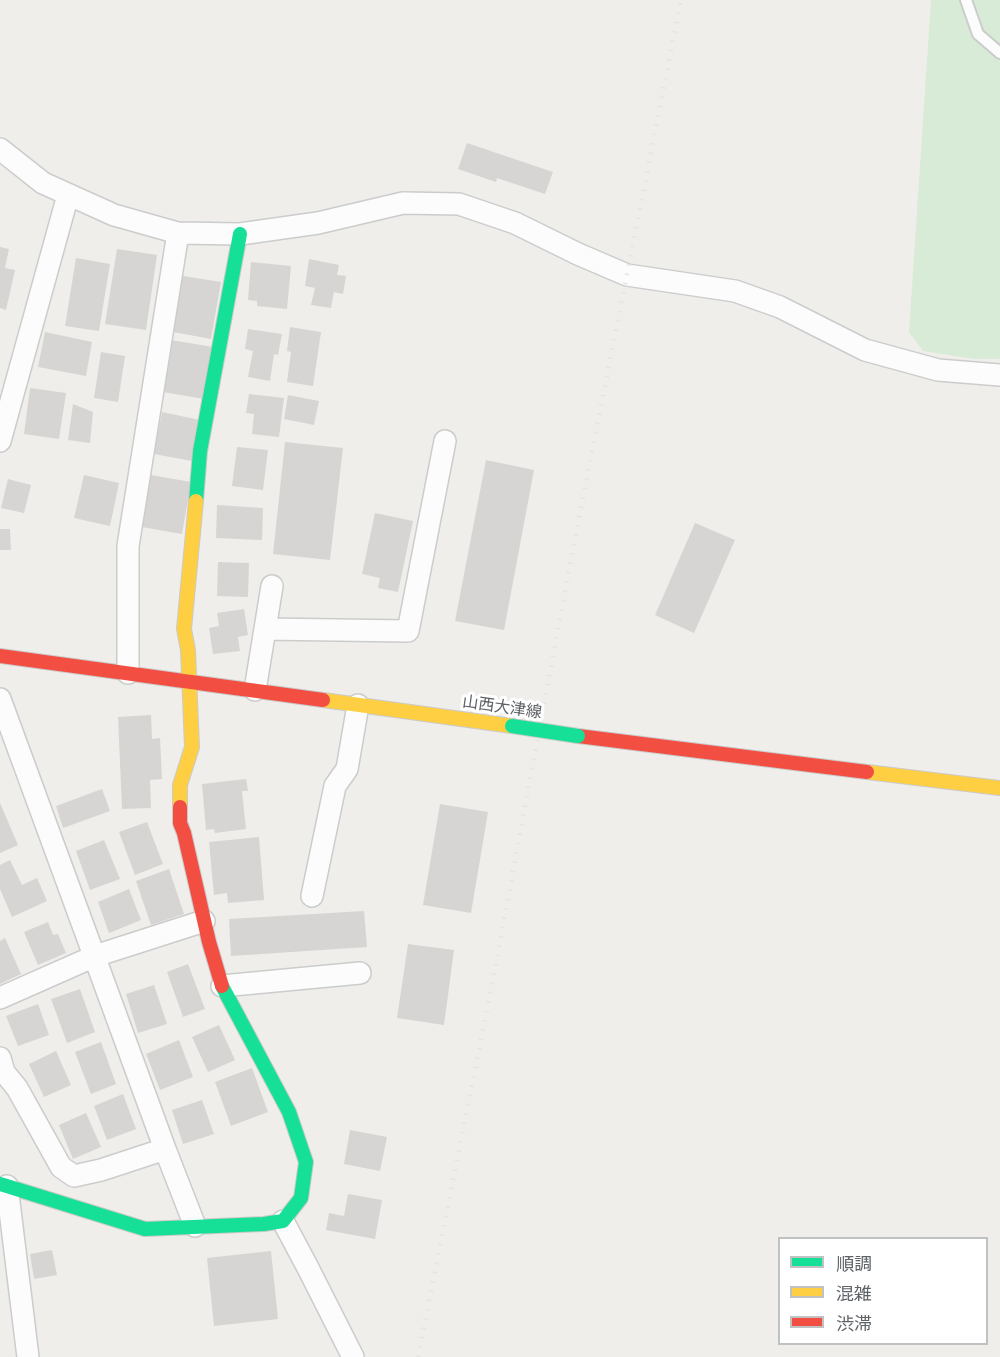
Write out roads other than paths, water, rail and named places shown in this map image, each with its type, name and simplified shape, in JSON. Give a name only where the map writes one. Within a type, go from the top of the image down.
[{"type":"street","points":[[0,149],[43,183],[68,195],[114,215],[178,233],[240,234],[318,223],[403,203],[459,204],[515,223],[627,275],[735,291],[780,307],[865,350],[938,370],[1000,375]]},
{"type":"street","points":[[0,441],[68,195]]},
{"type":"street","points":[[128,673],[128,546],[178,233]]},
{"type":"street","points":[[28,1357],[3,1185],[145,1229],[264,1224],[283,1221],[301,1198],[306,1161],[289,1112],[222,986],[180,823],[180,785],[192,747],[188,650],[184,629],[200,451],[240,234]]},
{"type":"street","points":[[265,629],[408,631],[444,441]]},
{"type":"street","points":[[255,690],[272,586]]},
{"type":"street","name":"山西大津線","points":[[0,656],[578,736],[1000,788]]},
{"type":"street","points":[[0,699],[195,1226]]},
{"type":"street","points":[[312,896],[335,786],[347,769],[358,705]]},
{"type":"street","points":[[0,998],[95,956],[204,921]]},
{"type":"street","points":[[222,986],[360,973]]},
{"type":"street","points":[[0,1058],[4,1072],[17,1088],[61,1167],[74,1176],[101,1170],[165,1149]]},
{"type":"street","points":[[283,1221],[353,1357]]},
{"type":"lane","points":[[966,0],[978,34],[1000,53]]},
{"type":"railway","points":[[418,1357],[681,0]]}]
